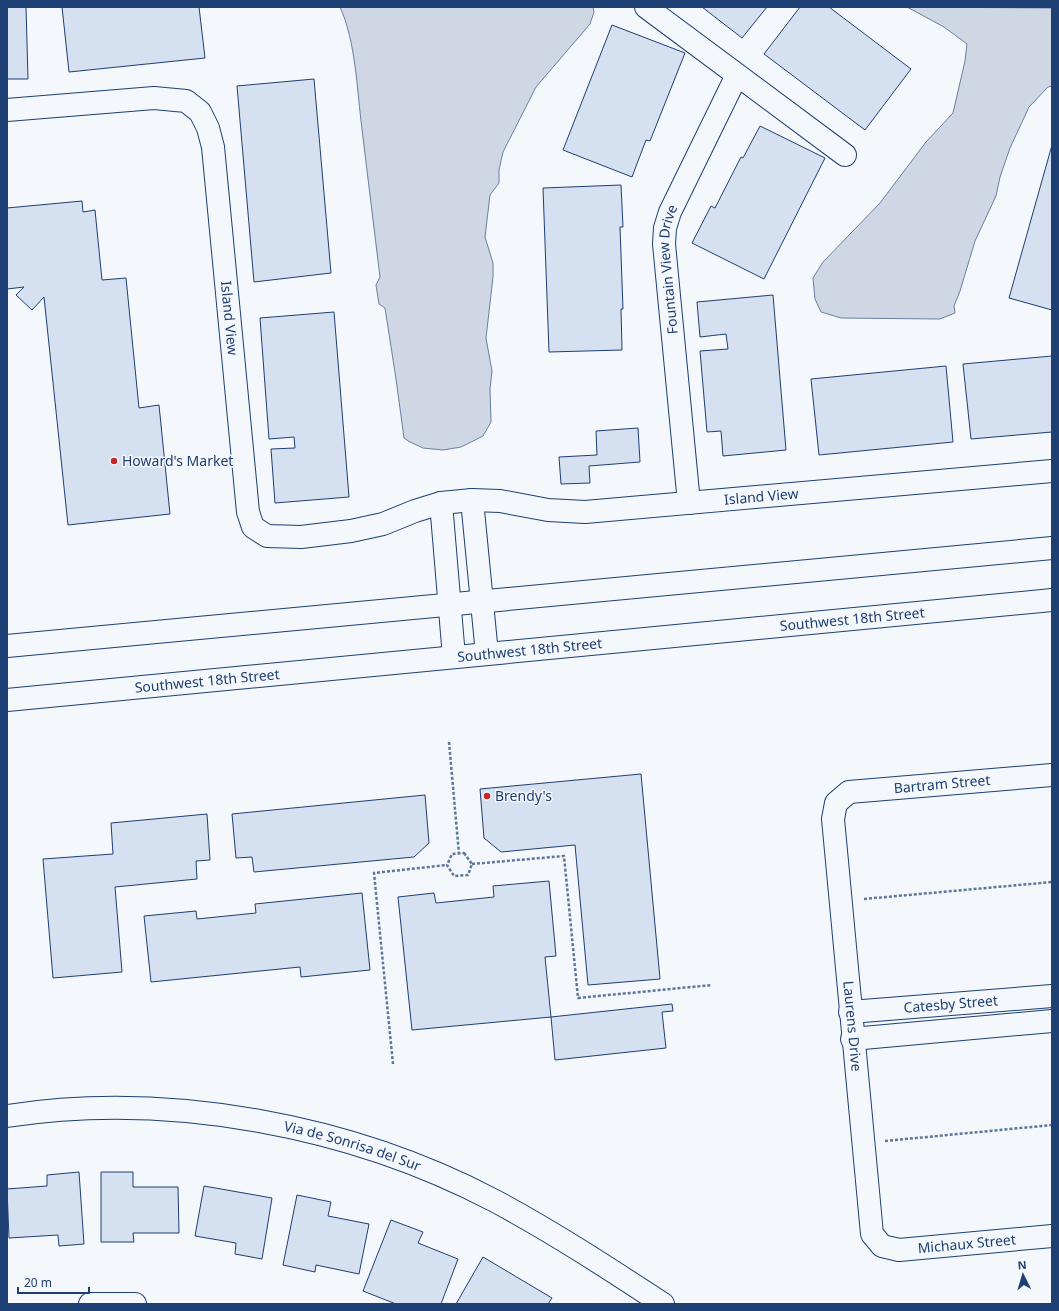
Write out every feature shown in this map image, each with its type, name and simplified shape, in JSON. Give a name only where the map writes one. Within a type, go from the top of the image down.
[{"type":"street","points":[[646,7],[844,155]]},
{"type":"street","name":"Fountain View Drive","points":[[689,503],[664,244],[665,228],[670,212],[737,75]]},
{"type":"street","name":"Island View","points":[[7,110],[154,98],[186,101],[200,112],[208,128],[213,147],[248,512],[253,528],[267,536],[301,538],[351,531],[383,524],[415,511],[441,503],[472,500],[500,501],[548,510],[585,512],[1052,471]]},
{"type":"street","points":[[472,500],[486,654]]},
{"type":"street","points":[[441,503],[454,657]]},
{"type":"street","points":[[7,646],[1052,548]]},
{"type":"street","name":"Southwest 18th Street","points":[[7,700],[1052,600]]},
{"type":"street","name":"Bartram Street","points":[[836,803],[849,792],[1052,775]]},
{"type":"street","name":"Laurens Drive","points":[[836,803],[832,819],[872,1234],[882,1246]]},
{"type":"street","name":"Catesby Street","points":[[850,1012],[1052,996]]},
{"type":"street","name":"Catesby Street","points":[[852,1039],[1052,1020]]},
{"type":"street","name":"Via de Sonrisa del Sur","points":[[7,1116],[81,1109],[124,1108],[191,1112],[258,1120],[307,1131],[371,1149],[434,1172],[494,1201],[580,1250],[663,1304]]},
{"type":"street","name":"Michaux Street","points":[[882,1246],[899,1250],[1052,1236]]},
{"type":"street","points":[[90,1304],[135,1304]]},
{"type":"path","points":[[449,742],[459,854]]},
{"type":"path","points":[[447,865],[452,854],[464,853],[472,864]]},
{"type":"path","points":[[472,864],[564,856],[578,998],[712,985]]},
{"type":"path","points":[[447,865],[454,876],[468,875],[472,864]]},
{"type":"path","points":[[393,1064],[374,873],[447,865]]},
{"type":"path","points":[[840,901],[1052,882]]},
{"type":"path","points":[[863,1143],[1052,1125]]},
{"type":"shaded area","points":[[340,7],[593,7],[594,12],[590,24],[536,87],[503,152],[499,170],[499,183],[490,195],[485,237],[493,263],[493,277],[486,338],[492,371],[490,389],[491,422],[483,436],[461,447],[443,450],[423,448],[404,438],[385,308],[379,304],[376,285],[380,277],[353,51]]},
{"type":"shaded area","points":[[907,7],[1052,8],[1052,86],[1048,87],[1029,107],[1010,148],[1000,177],[996,196],[975,241],[954,306],[955,313],[940,319],[841,318],[821,312],[815,299],[813,278],[823,262],[880,203],[926,142],[953,113],[965,61],[967,44],[944,27]]},
{"type":"building","points":[[7,7],[26,7],[28,79],[7,79]]},
{"type":"building","points":[[62,7],[199,7],[205,58],[69,72]]},
{"type":"building","points":[[702,7],[767,7],[742,38]]},
{"type":"building","points":[[800,7],[829,7],[911,69],[865,130],[764,54]]},
{"type":"building","points":[[612,25],[685,53],[650,141],[646,140],[632,177],[563,150]]},
{"type":"building","points":[[314,79],[331,273],[254,282],[237,86]]},
{"type":"building","points":[[760,126],[825,158],[764,279],[692,243],[711,206],[715,208],[741,157],[743,158]]},
{"type":"building","points":[[1052,145],[1052,310],[1009,298]]},
{"type":"building","points":[[621,185],[623,227],[620,227],[623,309],[621,309],[622,350],[549,352],[543,188]]},
{"type":"building","points":[[82,201],[83,212],[95,210],[102,280],[126,278],[139,408],[159,405],[170,514],[68,525],[44,297],[32,310],[16,295],[24,287],[7,289],[7,208]]},
{"type":"building","points":[[773,295],[786,450],[723,456],[721,431],[707,432],[700,351],[728,349],[726,334],[700,337],[697,302]]},
{"type":"building","points":[[334,312],[349,497],[275,503],[271,449],[295,448],[294,437],[269,439],[260,318]]},
{"type":"building","points":[[1052,356],[1052,432],[971,439],[963,364]]},
{"type":"building","points":[[946,366],[953,442],[819,455],[811,379]]},
{"type":"building","points":[[638,428],[640,462],[589,466],[590,483],[561,484],[559,457],[597,455],[596,431]]},
{"type":"building","points":[[641,774],[660,979],[588,985],[575,845],[501,852],[484,838],[480,789]]},
{"type":"building","points":[[425,795],[429,843],[414,857],[254,872],[252,857],[236,858],[232,814]]},
{"type":"building","points":[[207,814],[210,860],[196,861],[197,879],[115,887],[122,972],[53,978],[43,859],[113,854],[111,823]]},
{"type":"building","points":[[549,881],[556,956],[545,957],[551,1017],[412,1030],[398,897],[434,893],[436,903],[494,897],[493,886]]},
{"type":"building","points":[[362,893],[370,970],[301,977],[300,967],[151,982],[144,916],[196,911],[197,919],[256,913],[255,904]]},
{"type":"building","points":[[672,1004],[673,1011],[662,1012],[666,1048],[555,1060],[551,1017]]},
{"type":"building","points":[[79,1172],[84,1244],[59,1246],[58,1235],[9,1238],[7,1189],[47,1186],[47,1175]]},
{"type":"building","points":[[101,1172],[133,1172],[133,1187],[178,1187],[179,1233],[133,1233],[134,1242],[101,1242]]},
{"type":"building","points":[[204,1186],[272,1198],[262,1259],[235,1254],[236,1243],[195,1236]]},
{"type":"building","points":[[297,1195],[331,1202],[328,1216],[369,1224],[359,1274],[316,1265],[315,1272],[283,1265]]},
{"type":"building","points":[[391,1220],[423,1232],[418,1243],[458,1259],[441,1304],[396,1304],[363,1291]]},
{"type":"building","points":[[483,1257],[552,1298],[548,1304],[456,1304]]},
{"type":"place","name":"Howard's Market","points":[[114,461]]},
{"type":"place","name":"Brendy's","points":[[487,796]]}]
